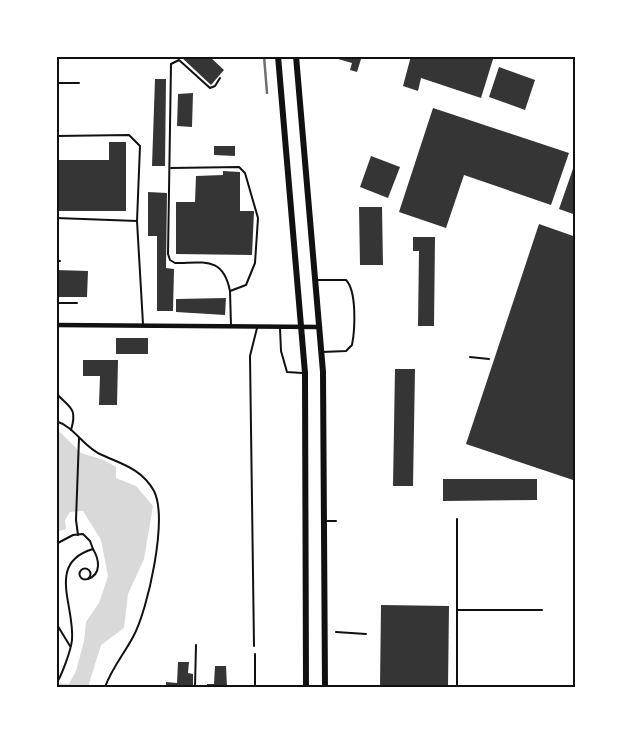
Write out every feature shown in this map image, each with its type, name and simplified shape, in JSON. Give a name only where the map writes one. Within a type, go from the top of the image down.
[{"type":"main road","points":[[278,56],[305,373],[306,687]]},
{"type":"main road","points":[[296,56],[322,352],[325,687]]},
{"type":"street","points":[[56,325],[320,328]]},
{"type":"lane","points":[[220,78],[215,86],[210,88],[179,60],[171,64],[171,168],[168,254],[170,260],[175,263],[213,263],[223,270],[227,277],[230,291],[231,328]]},
{"type":"lane","points":[[56,83],[79,83]]},
{"type":"lane","points":[[56,136],[129,135],[140,146],[137,221],[144,327]]},
{"type":"lane","points":[[171,168],[240,167],[244,169],[258,218],[255,263],[249,281],[242,288],[230,291]]},
{"type":"lane","points":[[56,218],[137,221]]},
{"type":"lane","points":[[315,280],[346,280],[353,294],[352,346],[346,351],[322,352]]},
{"type":"lane","points":[[56,303],[77,303]]},
{"type":"lane","points":[[254,646],[250,356],[257,328]]},
{"type":"lane","points":[[280,328],[281,351],[287,372],[305,373]]},
{"type":"lane","points":[[470,357],[490,359]]},
{"type":"lane","points":[[457,519],[457,687]]},
{"type":"lane","points":[[325,521],[336,521]]},
{"type":"lane","points":[[457,610],[542,610]]},
{"type":"lane","points":[[195,687],[196,645]]},
{"type":"lane","points":[[255,654],[255,687]]},
{"type":"path","points":[[56,393],[73,412],[75,417],[72,430]]},
{"type":"path","points":[[56,422],[72,430],[101,455],[136,470],[154,490],[158,501],[157,543],[149,590],[134,636],[119,657],[105,687]]},
{"type":"path","points":[[78,535],[79,438]]},
{"type":"path","points":[[56,544],[83,534],[90,541],[99,559],[98,567],[92,577],[88,579]]},
{"type":"path","points":[[56,684],[70,646],[71,617],[65,575],[68,564],[75,556],[93,549]]},
{"type":"path","points":[[83,568],[90,570],[88,579],[80,576],[79,573],[83,568]]},
{"type":"path","points":[[56,623],[70,646]]},
{"type":"path","points":[[336,632],[366,634]]},
{"type":"shaded area","points":[[56,428],[81,453],[104,460],[116,467],[116,478],[136,486],[153,506],[144,559],[128,594],[124,628],[101,645],[88,687],[56,687],[56,683],[69,684],[76,671],[84,641],[86,622],[99,603],[108,576],[101,540],[83,511],[70,512],[65,520],[66,529],[56,532]]},
{"type":"building","points":[[180,56],[209,56],[224,70],[211,85]]},
{"type":"building","points":[[339,56],[361,59],[357,72],[350,70],[352,63],[338,59]]},
{"type":"building","points":[[411,56],[494,56],[481,98],[421,78],[418,91],[403,86]]},
{"type":"building","points":[[499,67],[535,80],[525,110],[489,97]]},
{"type":"building","points":[[155,79],[166,79],[165,166],[152,166]]},
{"type":"building","points":[[193,93],[192,127],[177,126],[178,94]]},
{"type":"building","points":[[433,108],[569,153],[551,205],[464,175],[446,228],[399,212]]},
{"type":"building","points":[[109,142],[126,142],[126,211],[56,211],[56,160],[109,160]]},
{"type":"building","points":[[214,146],[235,146],[235,156],[214,155]]},
{"type":"building","points":[[371,156],[400,167],[388,198],[360,187]]},
{"type":"building","points":[[576,163],[576,215],[559,209]]},
{"type":"building","points":[[223,171],[240,172],[240,211],[254,211],[252,255],[176,254],[176,202],[195,202],[196,176],[223,175]]},
{"type":"building","points":[[148,192],[167,193],[166,268],[174,269],[173,311],[157,311],[157,236],[148,236]]},
{"type":"building","points":[[359,207],[382,207],[383,265],[360,265]]},
{"type":"building","points":[[539,224],[576,237],[576,481],[466,444]]},
{"type":"building","points":[[413,237],[435,237],[434,326],[418,326],[419,251],[413,251]]},
{"type":"building","points":[[56,270],[88,271],[87,297],[56,297]]},
{"type":"building","points":[[226,298],[225,315],[176,312],[176,299]]},
{"type":"building","points":[[116,338],[148,338],[148,354],[116,354]]},
{"type":"building","points":[[83,360],[118,360],[117,405],[99,405],[100,376],[83,376]]},
{"type":"building","points":[[395,369],[415,369],[413,486],[393,486]]},
{"type":"building","points":[[443,479],[537,479],[537,500],[443,501]]},
{"type":"building","points":[[381,605],[449,606],[448,687],[380,687]]},
{"type":"building","points":[[178,662],[189,662],[188,673],[193,674],[193,687],[166,687],[166,682],[177,683]]},
{"type":"building","points":[[215,666],[226,666],[227,687],[207,687],[207,684],[214,684]]},
{"type":"railway","points":[[264,56],[267,93]]}]
